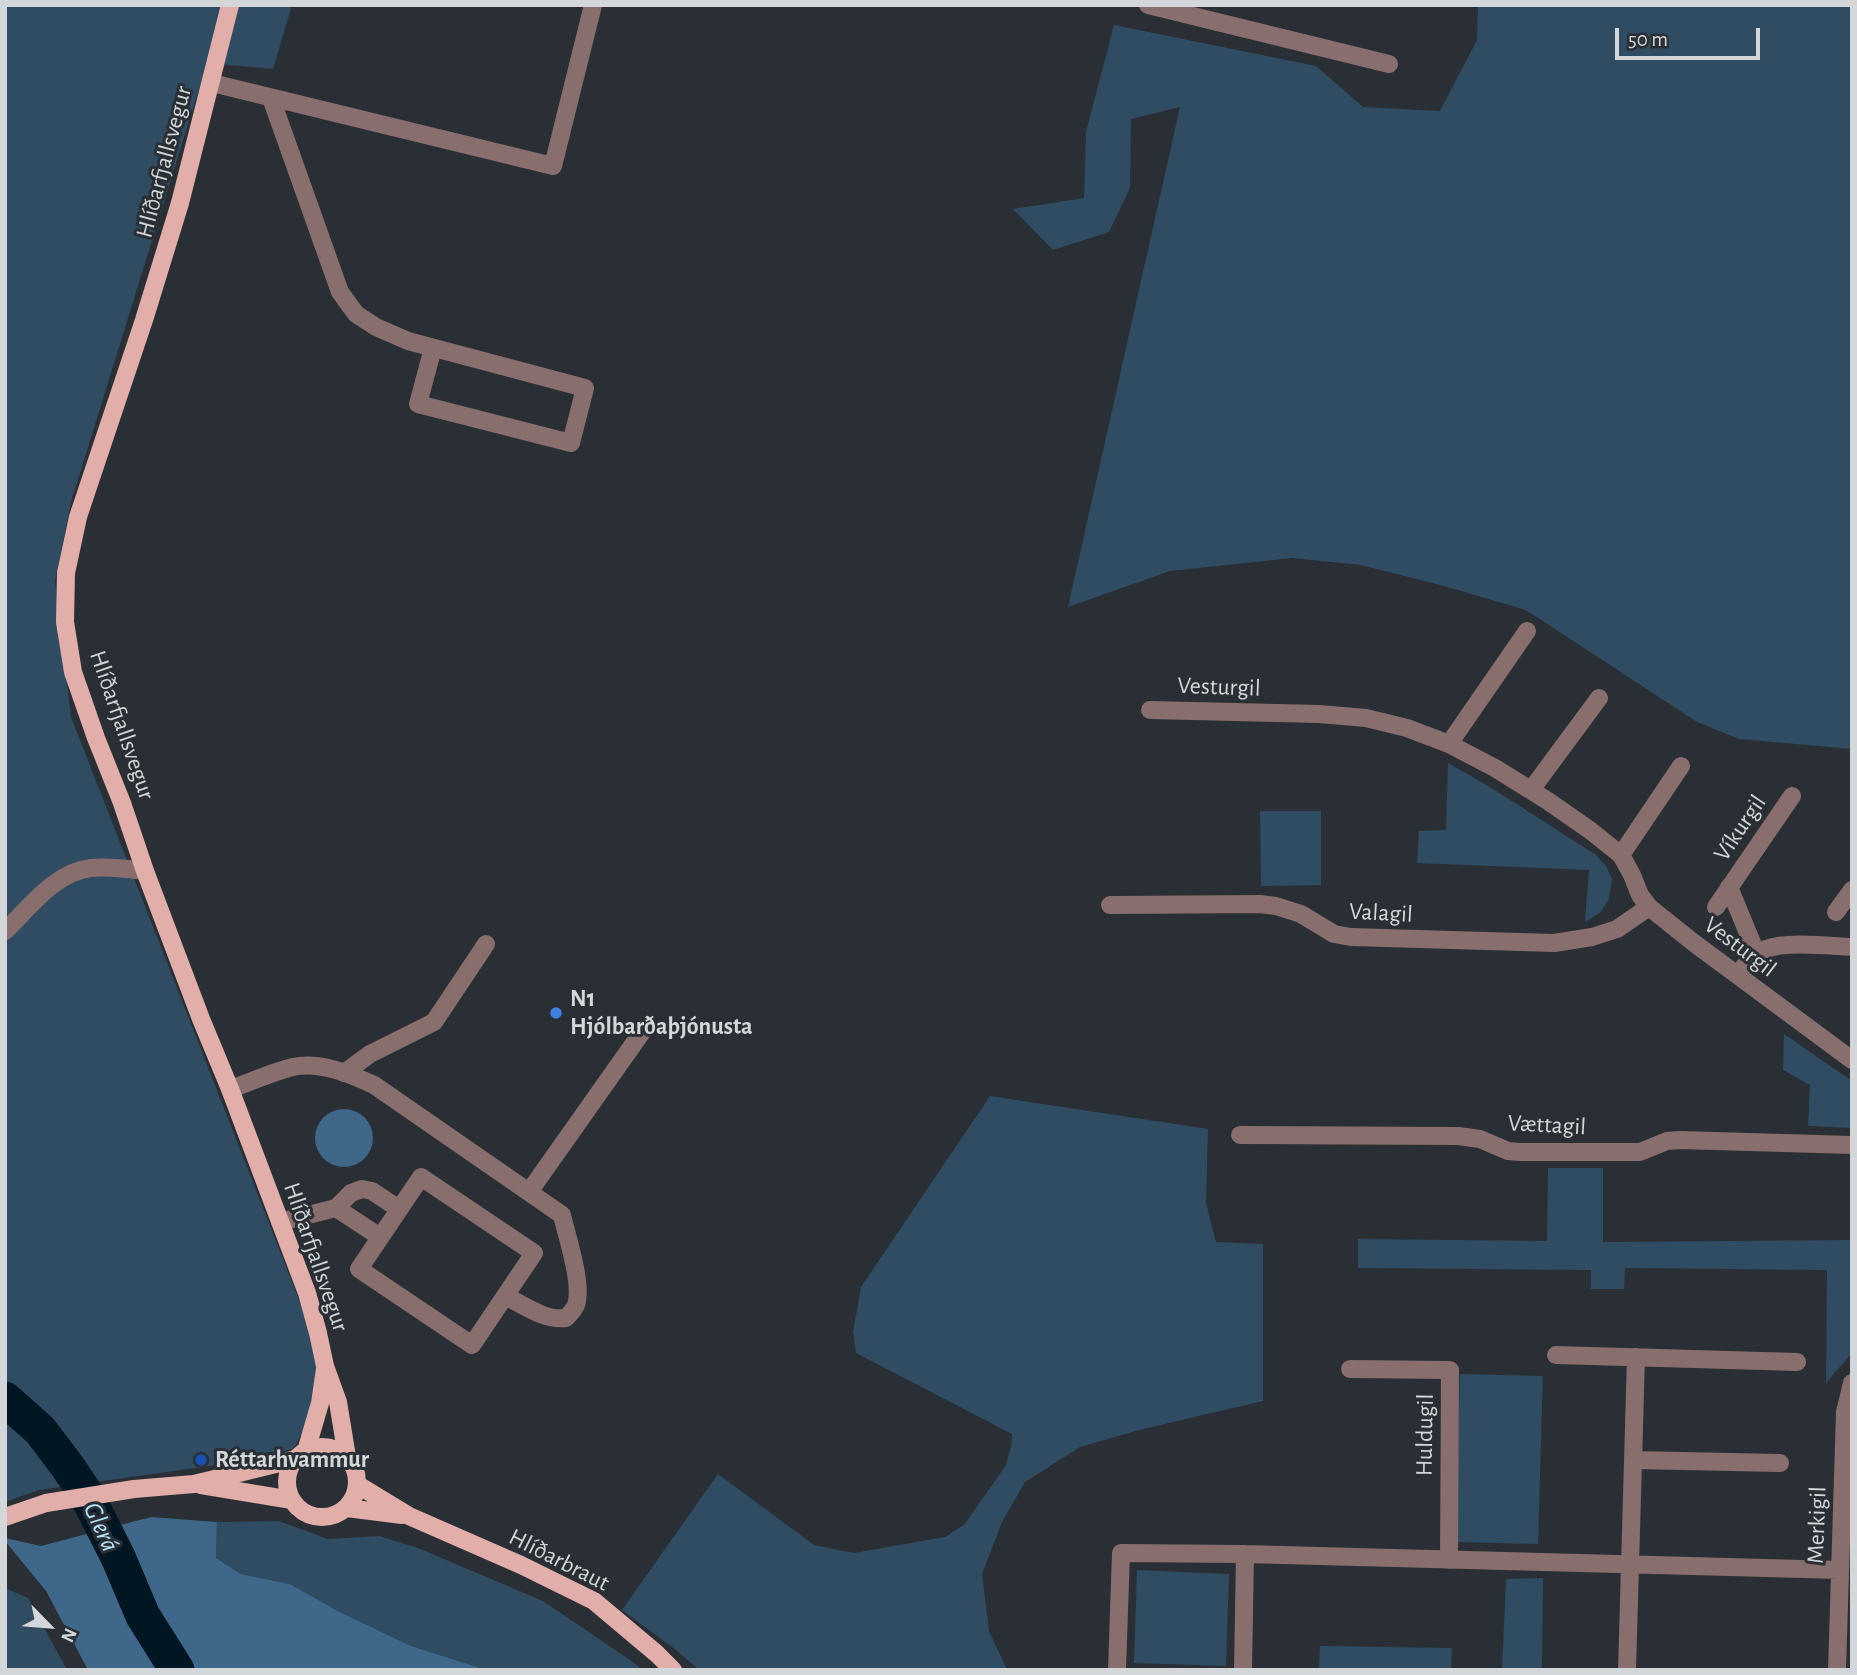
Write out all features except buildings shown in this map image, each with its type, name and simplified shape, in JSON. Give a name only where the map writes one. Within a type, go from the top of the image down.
[{"type":"main road","name":"Hlíðarfjallsvegur","points":[[230,5],[212,83],[172,229],[78,517],[66,573],[65,622],[73,672],[96,738],[307,1293],[338,1402],[347,1457]]},
{"type":"main road","name":"Hlíðarfjallsvegur","points":[[301,1455],[320,1404],[326,1366]]},
{"type":"main road","name":"Hlíðarbraut","points":[[5,1517],[46,1503],[134,1489],[194,1484],[301,1455],[317,1447],[328,1447],[347,1457]]},
{"type":"main road","points":[[292,1500],[288,1490],[289,1468],[301,1455]]},
{"type":"main road","points":[[347,1457],[353,1465],[358,1485],[347,1508]]},
{"type":"main road","name":"Hlíðarbraut","points":[[194,1484],[292,1500],[298,1509],[317,1518],[338,1514],[347,1508],[409,1516]]},
{"type":"main road","name":"Hlíðarbraut","points":[[358,1485],[409,1516],[521,1565],[594,1601],[673,1670]]},
{"type":"street","points":[[212,83],[553,166],[593,5]]},
{"type":"street","points":[[1148,5],[1389,64]]},
{"type":"street","points":[[271,98],[340,292],[356,314],[376,327],[408,341],[585,388],[571,443],[418,404],[433,348]]},
{"type":"street","points":[[1449,744],[1527,631]]},
{"type":"street","points":[[1531,790],[1599,698]]},
{"type":"street","name":"Vesturgil","points":[[1150,709],[1366,718],[1408,728],[1449,744],[1531,790],[1591,831],[1620,855],[1648,907],[1852,1060]]},
{"type":"street","points":[[1620,855],[1681,766]]},
{"type":"street","name":"Víkurgil","points":[[1716,907],[1792,796]]},
{"type":"street","points":[[5,931],[50,887],[69,874],[93,867],[145,871]]},
{"type":"street","name":"Víkurgil","points":[[1729,887],[1757,955]]},
{"type":"street","points":[[1836,912],[1852,890]]},
{"type":"street","name":"Valagil","points":[[1110,905],[1260,904],[1290,910],[1334,934],[1351,937],[1554,943],[1592,937],[1617,929],[1648,907]]},
{"type":"street","points":[[344,1073],[370,1054],[435,1022],[486,944]]},
{"type":"street","points":[[1737,975],[1747,962],[1766,949],[1782,945],[1852,947]]},
{"type":"street","points":[[529,1192],[642,1032]]},
{"type":"street","points":[[230,1089],[294,1067],[313,1066],[344,1073],[374,1086],[562,1215],[578,1282],[577,1302],[573,1311],[566,1318],[558,1319],[505,1296]]},
{"type":"street","name":"Vættagil","points":[[1240,1135],[1458,1136],[1480,1139],[1508,1151],[1520,1152],[1640,1152],[1667,1141],[1679,1140],[1852,1145]]},
{"type":"street","points":[[421,1177],[534,1253],[472,1345],[359,1269],[399,1209],[421,1177]]},
{"type":"street","points":[[280,1222],[336,1208],[352,1193],[362,1189],[372,1191],[399,1209]]},
{"type":"street","points":[[336,1208],[380,1237]]},
{"type":"street","points":[[1556,1355],[1797,1362]]},
{"type":"street","points":[[1627,1670],[1636,1357]]},
{"type":"street","name":"Huldugil","points":[[1350,1369],[1450,1370],[1448,1560]]},
{"type":"street","name":"Merkigil","points":[[1837,1670],[1845,1412],[1852,1383]]},
{"type":"street","points":[[1633,1460],[1780,1463]]},
{"type":"street","points":[[1117,1670],[1121,1553],[1840,1570]]},
{"type":"street","points":[[1243,1670],[1245,1554]]},
{"type":"shaded area","points":[[5,5],[292,5],[273,69],[207,63],[71,502],[55,581],[71,717],[308,1323],[317,1369],[307,1422],[294,1448],[259,1459],[39,1490],[5,1502]]},
{"type":"shaded area","points":[[1478,5],[1852,5],[1852,749],[1739,739],[1697,722],[1526,610],[1361,565],[1292,558],[1170,571],[1068,607],[1180,107],[1131,119],[1130,188],[1109,232],[1053,250],[1013,209],[1084,198],[1086,132],[1114,25],[1316,66],[1363,107],[1440,111],[1477,40]]},
{"type":"shaded area","points":[[1448,763],[1596,855],[1606,866],[1612,879],[1609,899],[1601,912],[1585,922],[1589,870],[1417,863],[1419,831],[1446,830]]},
{"type":"shaded area","points":[[1260,811],[1321,811],[1321,885],[1261,886]]},
{"type":"shaded area","points":[[1784,1034],[1852,1081],[1852,1128],[1808,1126],[1810,1085],[1783,1070]]},
{"type":"shaded area","points":[[990,1096],[1208,1129],[1206,1203],[1216,1242],[1263,1244],[1263,1401],[1139,1430],[1080,1447],[1025,1482],[1002,1522],[982,1574],[989,1631],[1007,1670],[699,1670],[622,1610],[718,1474],[814,1545],[854,1553],[945,1537],[964,1525],[1006,1465],[1012,1434],[856,1353],[853,1332],[861,1287]]},
{"type":"shaded area","points":[[338,1109],[350,1109],[365,1117],[373,1132],[373,1144],[365,1159],[350,1167],[338,1167],[323,1159],[315,1144],[315,1132],[323,1117]]},
{"type":"shaded area","points":[[1548,1168],[1603,1168],[1603,1242],[1852,1240],[1852,1353],[1826,1383],[1827,1270],[1625,1268],[1624,1289],[1591,1289],[1591,1270],[1358,1268],[1358,1239],[1547,1241]]},
{"type":"shaded area","points":[[1460,1374],[1543,1376],[1538,1544],[1455,1542]]},
{"type":"shaded area","points":[[151,1517],[217,1522],[216,1558],[241,1574],[290,1584],[338,1611],[411,1646],[487,1670],[88,1670],[46,1591],[5,1538],[41,1546]]},
{"type":"shaded area","points":[[279,1521],[328,1539],[379,1536],[418,1548],[543,1601],[643,1670],[487,1670],[411,1646],[338,1611],[290,1584],[241,1574],[216,1558],[217,1522]]},
{"type":"shaded area","points":[[1137,1570],[1229,1574],[1226,1666],[1134,1663]]},
{"type":"shaded area","points":[[1543,1578],[1542,1670],[1502,1670],[1506,1579]]},
{"type":"shaded area","points":[[5,1588],[28,1598],[67,1670],[5,1670]]},
{"type":"shaded area","points":[[1320,1646],[1452,1648],[1451,1670],[1319,1670]]},
{"type":"waterway","name":"Glerá","points":[[5,1399],[40,1430],[86,1494],[118,1557],[143,1616],[177,1670]]},
{"type":"place","name":"N1 Hjólbarðaþjónusta","points":[[556,1013]]},
{"type":"place","name":"Réttarhvammur","points":[[201,1460]]}]
